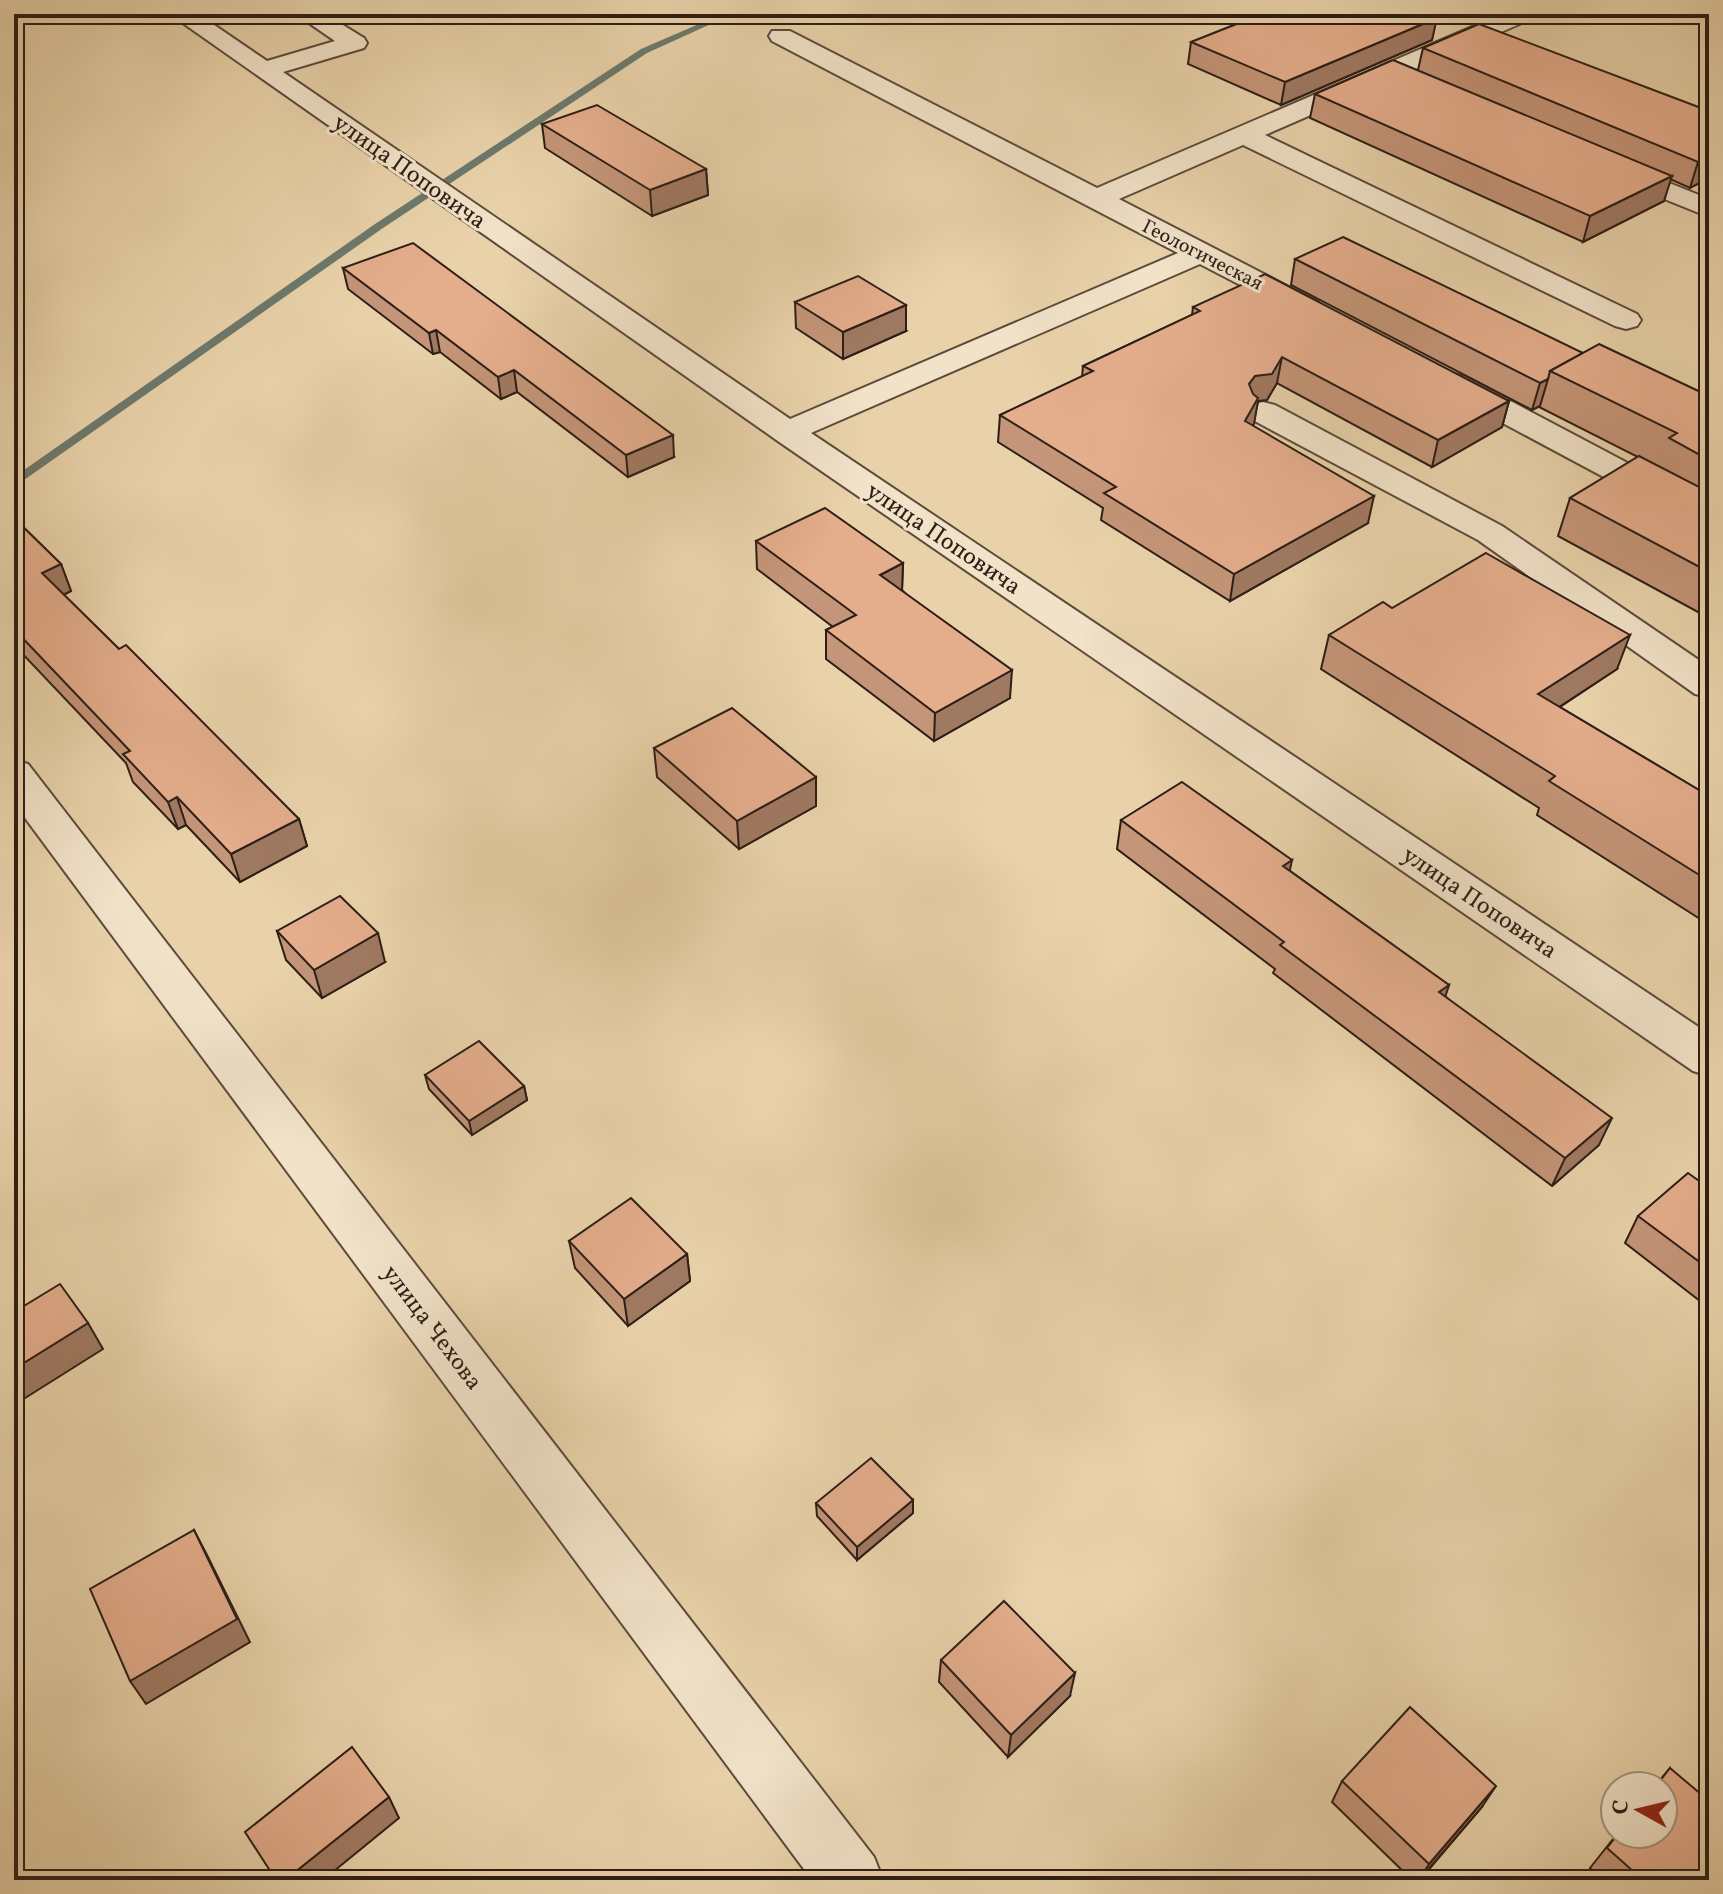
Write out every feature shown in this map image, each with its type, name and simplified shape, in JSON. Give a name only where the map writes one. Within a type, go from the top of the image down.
[{"type":"street","name":"улица Поповича","points":[[182,14],[787,432],[1709,1058]]},
{"type":"street","points":[[263,70],[355,43],[308,14]]},
{"type":"street","points":[[1096,199],[1522,14]]},
{"type":"street","points":[[1434,30],[1462,40]]},
{"type":"street","name":"Геологическая","points":[[781,36],[1338,324]]},
{"type":"street","points":[[1388,72],[1417,85]]},
{"type":"street","points":[[1243,135],[1626,320]]},
{"type":"street","points":[[1592,160],[1709,209]]},
{"type":"street","points":[[787,432],[1202,253]]},
{"type":"street","points":[[1434,374],[1709,520]]},
{"type":"street","points":[[1263,412],[1490,533],[1709,685]]},
{"type":"street","name":"улица Чехова","points":[[14,774],[851,1880]]},
{"type":"building","points":[[1262,14],[1426,14],[1437,18],[1285,82],[1191,42]]},
{"type":"building","points":[[1479,24],[1709,111],[1709,157],[1698,162],[1423,48]]},
{"type":"building","points":[[1393,60],[1672,176],[1590,216],[1315,94]]},
{"type":"building","points":[[597,105],[706,169],[650,190],[542,124]]},
{"type":"building","points":[[1343,237],[1583,353],[1550,371],[1548,379],[1540,383],[1295,259]]},
{"type":"building","points":[[413,243],[673,435],[626,455],[514,370],[498,377],[436,330],[429,333],[343,268]]},
{"type":"building","points":[[1265,274],[1509,401],[1438,440],[1282,357],[1272,374],[1255,376],[1249,384],[1258,398],[1245,421],[1374,496],[1234,574],[1104,493],[1116,487],[1000,415],[1093,371],[1083,366],[1200,311],[1193,307]]},
{"type":"building","points":[[858,276],[906,305],[843,332],[795,302]]},
{"type":"building","points":[[1599,344],[1709,396],[1709,460],[1669,438],[1677,433],[1550,371]]},
{"type":"building","points":[[1639,456],[1709,492],[1709,572],[1570,498]]},
{"type":"building","points":[[825,508],[903,563],[880,575],[1012,670],[935,713],[826,630],[856,615],[756,541]]},
{"type":"building","points":[[14,518],[61,564],[42,573],[119,649],[126,645],[299,819],[231,854],[177,797],[168,802],[123,754],[130,751],[14,629],[14,616],[18,614],[14,610]]},
{"type":"building","points":[[1486,553],[1630,635],[1538,694],[1709,796],[1709,881],[1549,781],[1555,776],[1329,635],[1383,602],[1392,608]]},
{"type":"building","points":[[732,708],[816,777],[737,821],[654,748]]},
{"type":"building","points":[[1182,782],[1292,860],[1283,866],[1449,985],[1439,992],[1612,1118],[1565,1158],[1280,945],[1284,942],[1121,820]]},
{"type":"building","points":[[340,896],[378,933],[314,970],[277,931]]},
{"type":"building","points":[[479,1041],[524,1086],[469,1121],[425,1075]]},
{"type":"building","points":[[1688,1173],[1709,1188],[1709,1269],[1638,1216]]},
{"type":"building","points":[[631,1198],[687,1254],[624,1299],[569,1241]]},
{"type":"building","points":[[60,1284],[88,1323],[14,1369],[14,1312]]},
{"type":"building","points":[[871,1458],[913,1500],[857,1547],[816,1503]]},
{"type":"building","points":[[194,1530],[237,1619],[130,1681],[90,1589]]},
{"type":"building","points":[[1004,1601],[1075,1673],[1011,1735],[941,1660]]},
{"type":"building","points":[[1410,1707],[1496,1786],[1429,1864],[1342,1781]]},
{"type":"building","points":[[352,1747],[389,1797],[285,1880],[276,1880],[245,1832]]},
{"type":"building","points":[[1679,1776],[1709,1801],[1709,1880],[1643,1880],[1609,1850],[1679,1850]]},
{"type":"waterway","points":[[14,483],[379,226],[644,51],[729,14]]}]
